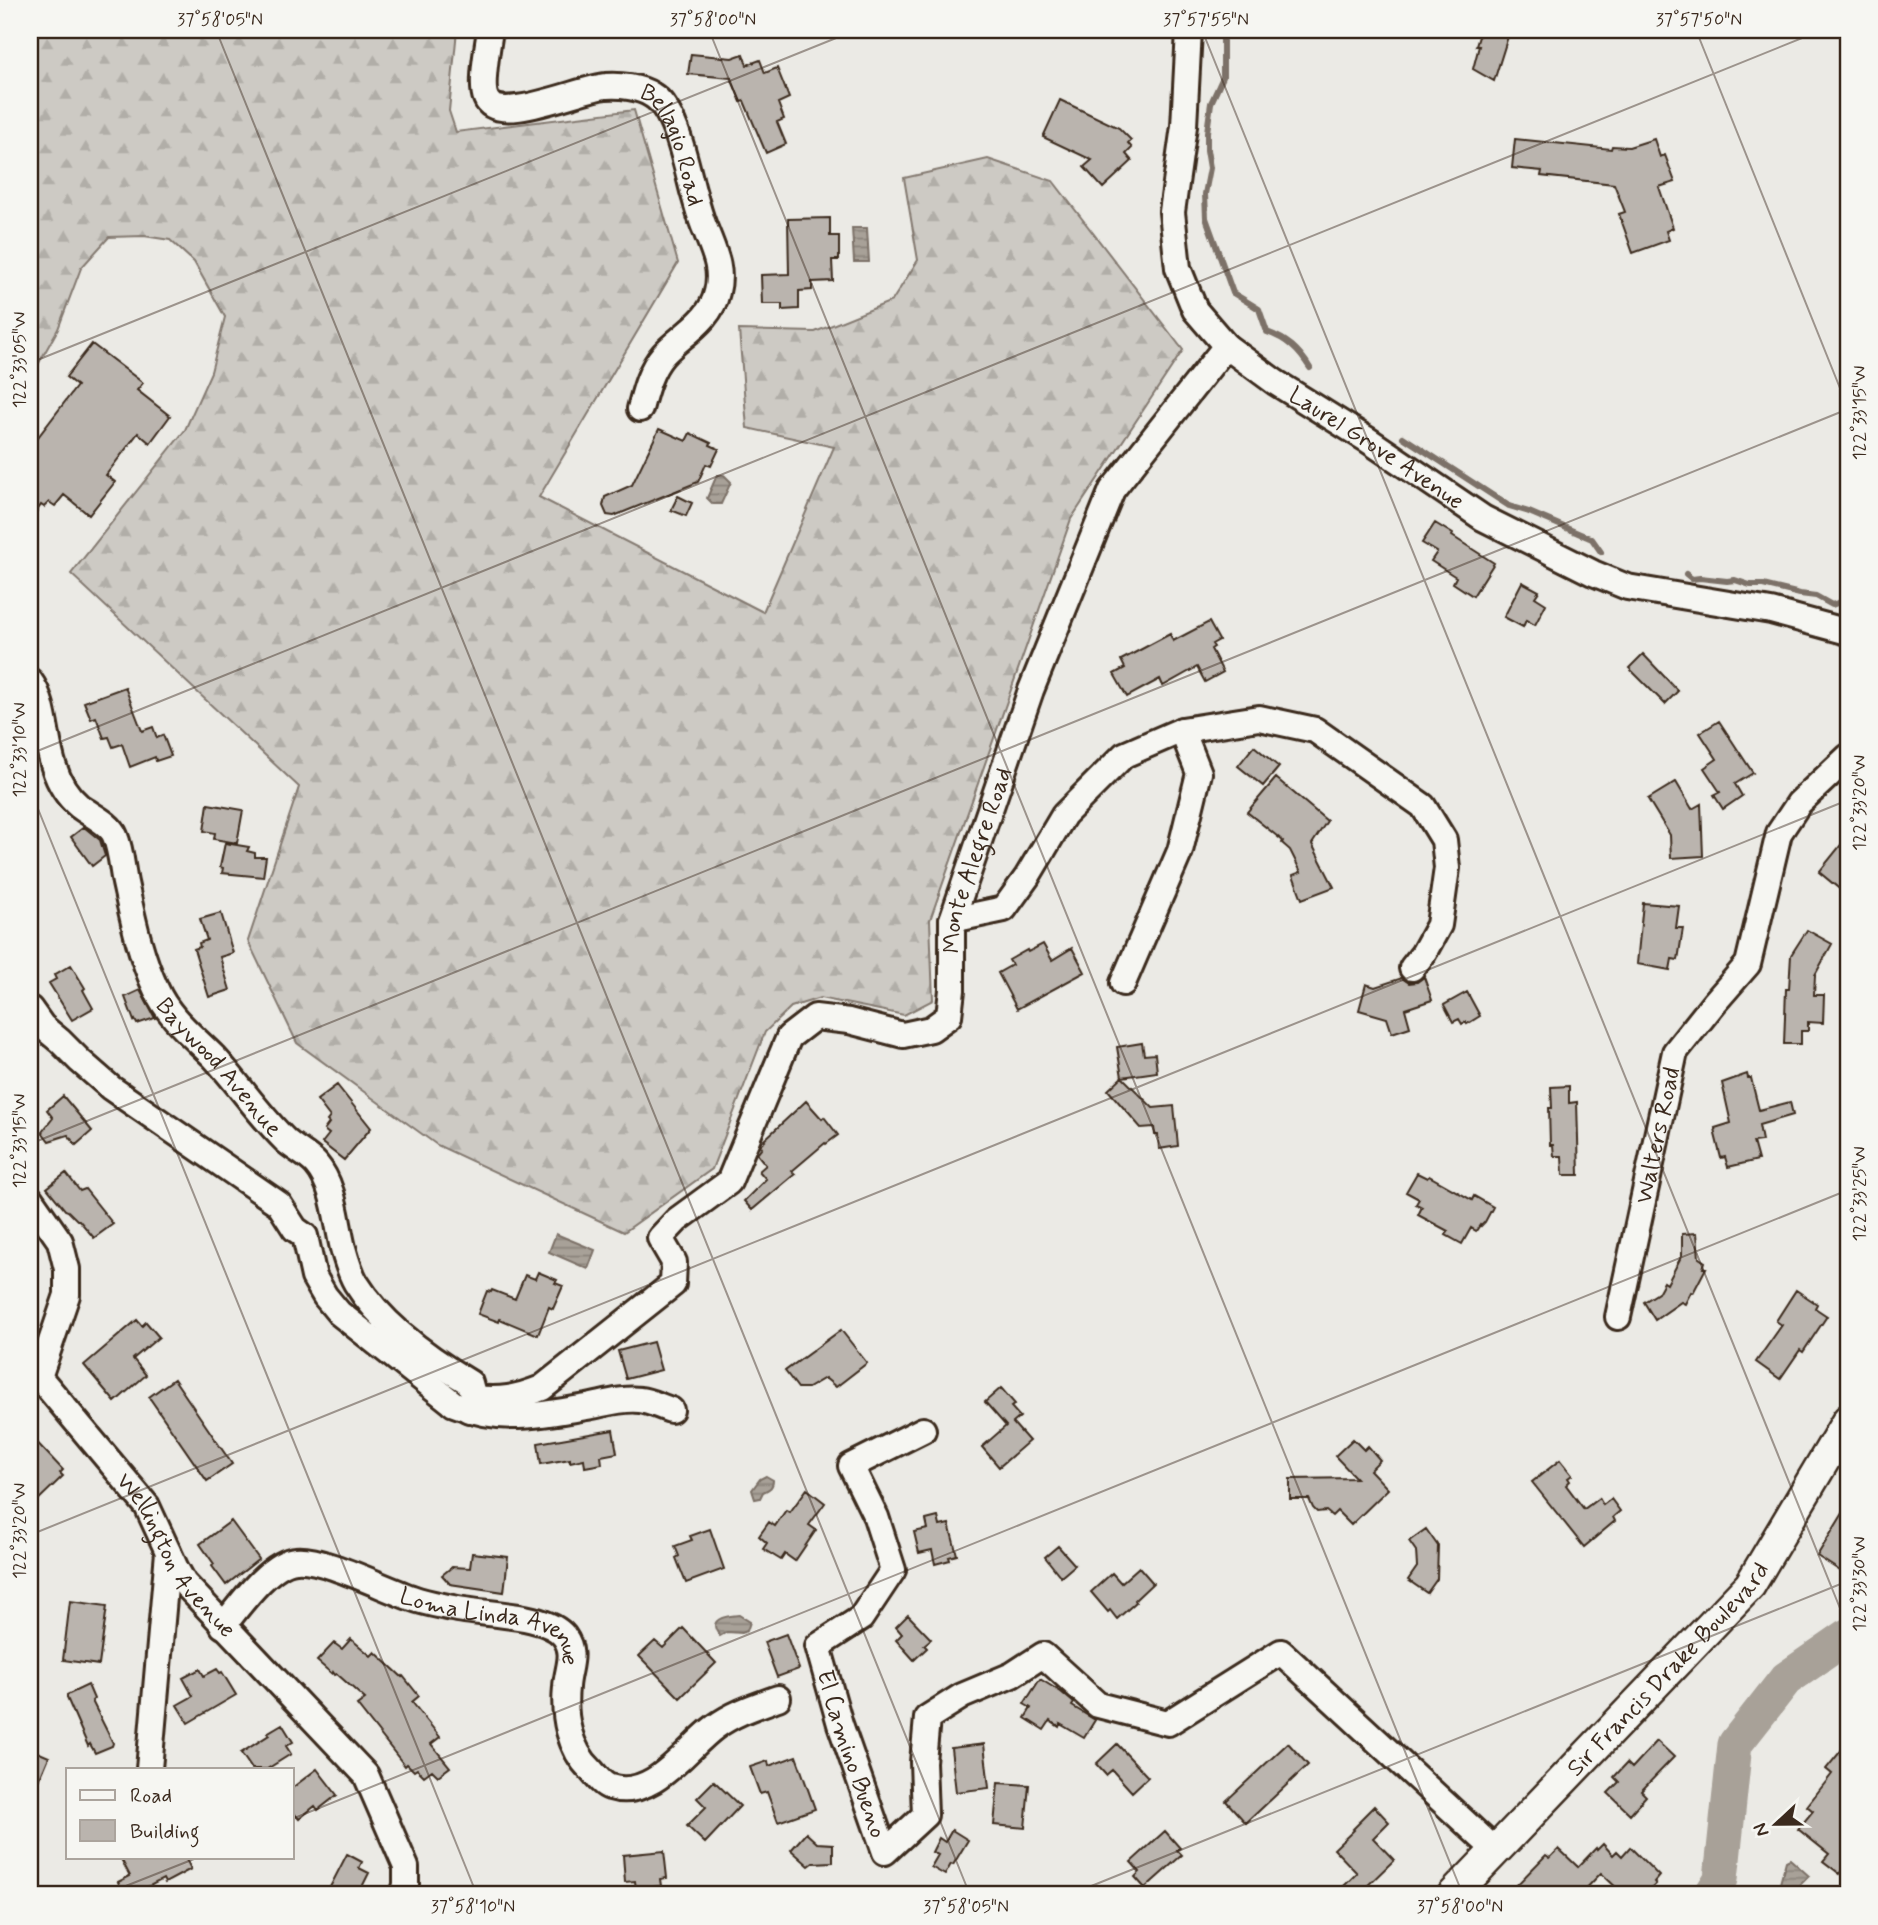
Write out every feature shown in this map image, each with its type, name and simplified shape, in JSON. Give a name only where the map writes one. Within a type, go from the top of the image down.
[{"type":"main road","name":"Sir Francis Drake Boulevard","points":[[1453,1895],[1750,1585],[1848,1420]]},
{"type":"street","name":"Bellagio Road","points":[[490,30],[484,89],[486,100],[491,105],[503,109],[522,108],[604,86],[625,86],[653,95],[666,109],[676,129],[720,274],[717,294],[710,309],[701,321],[662,356],[645,389],[640,408]]},
{"type":"street","name":"Laurel Grove Avenue","points":[[1189,30],[1184,126],[1172,212],[1178,268],[1195,310],[1226,346],[1275,382],[1368,440],[1483,518],[1604,578],[1626,587],[1771,611],[1848,632]]},
{"type":"street","name":"Monte Alegre Road","points":[[471,1404],[521,1396],[542,1388],[673,1284],[674,1262],[660,1238],[677,1220],[729,1182],[789,1037],[815,1017],[849,1021],[903,1035],[930,1029],[949,1016],[952,990],[952,920],[1031,690],[1112,491],[1226,346]]},
{"type":"street","name":"Baywood Avenue","points":[[30,681],[45,723],[53,767],[66,794],[115,834],[136,933],[157,993],[177,1021],[215,1058],[261,1115],[288,1143],[315,1163],[330,1187],[344,1250],[355,1281],[376,1309],[433,1361],[470,1383],[471,1404]]},
{"type":"street","points":[[952,920],[1004,909],[1027,877],[1064,815],[1124,755],[1182,730],[1259,718],[1315,730],[1423,806],[1444,840],[1447,868],[1439,925],[1412,968]]},
{"type":"street","points":[[1123,983],[1180,851],[1196,786],[1199,773],[1182,730]]},
{"type":"street","name":"Walters Road","points":[[1618,1317],[1675,1052],[1748,964],[1779,834],[1799,803],[1848,757]]},
{"type":"street","points":[[30,1009],[42,1026],[111,1088],[279,1204],[295,1229],[304,1237],[314,1277],[339,1313],[454,1404],[471,1404],[503,1417],[536,1417],[628,1399],[643,1400],[671,1410]]},
{"type":"street","name":"Wellington Avenue","points":[[30,1198],[60,1241],[66,1269],[67,1296],[34,1379],[147,1506],[184,1583],[366,1775],[406,1867],[403,1895]]},
{"type":"street","name":"El Camino Bueno","points":[[923,1430],[851,1466],[876,1517],[893,1570],[861,1618],[818,1646],[840,1724],[885,1852],[925,1815],[923,1762],[927,1718],[962,1696],[1012,1675],[1043,1655],[1098,1705],[1168,1723],[1281,1652],[1496,1852]]},
{"type":"street","points":[[149,1768],[168,1551]]},
{"type":"street","name":"Loma Linda Avenue","points":[[223,1626],[276,1567],[296,1560],[317,1563],[414,1599],[469,1612],[527,1618],[556,1628],[566,1639],[572,1656],[565,1703],[566,1723],[574,1746],[584,1764],[608,1787],[629,1790],[662,1775],[713,1728],[732,1716],[778,1698]]},
{"type":"green space","points":[[30,30],[457,30],[449,111],[456,132],[634,110],[678,263],[539,497],[763,612],[834,447],[747,428],[739,330],[815,332],[892,301],[918,260],[904,178],[988,159],[1053,181],[1183,350],[1071,519],[930,920],[933,1000],[904,1015],[820,998],[791,1007],[765,1032],[712,1169],[624,1232],[437,1145],[297,1043],[248,941],[299,787],[71,574],[185,430],[211,372],[225,317],[194,262],[170,240],[144,236],[109,237],[81,268],[58,329],[30,379]]},
{"type":"shaded area","points":[[852,228],[867,228],[869,262],[854,262]]},
{"type":"shaded area","points":[[717,475],[724,475],[731,482],[721,504],[713,504],[707,498]]},
{"type":"shaded area","points":[[556,1234],[595,1250],[588,1269],[549,1252]]},
{"type":"shaded area","points":[[766,1476],[773,1480],[772,1486],[763,1492],[760,1498],[755,1499],[752,1490],[760,1479]]},
{"type":"shaded area","points":[[739,1615],[750,1622],[747,1631],[727,1632],[720,1636],[716,1630],[716,1622]]},
{"type":"shaded area","points":[[1790,1859],[1809,1876],[1790,1895],[1784,1895],[1778,1891],[1786,1861]]},
{"type":"building","points":[[1481,30],[1510,30],[1494,81],[1473,69]]},
{"type":"building","points":[[691,54],[732,58],[743,54],[747,65],[760,60],[765,73],[777,68],[789,98],[778,103],[784,119],[777,122],[786,144],[766,153],[731,78],[688,74]]},
{"type":"building","points":[[1060,100],[1119,128],[1131,140],[1128,143],[1132,148],[1126,154],[1132,161],[1103,188],[1084,167],[1092,160],[1043,137]]},
{"type":"building","points":[[1515,139],[1611,149],[1612,146],[1629,147],[1654,139],[1660,157],[1665,155],[1675,182],[1659,187],[1673,228],[1666,231],[1669,240],[1633,253],[1619,214],[1625,212],[1614,184],[1541,176],[1542,171],[1512,168]]},
{"type":"building","points":[[830,218],[830,236],[839,236],[839,260],[832,260],[833,281],[812,282],[812,290],[799,291],[799,309],[782,310],[782,304],[762,304],[761,275],[789,274],[788,219]]},
{"type":"building","points":[[92,344],[143,383],[137,390],[170,416],[150,443],[138,433],[106,475],[115,482],[89,515],[64,495],[55,506],[49,502],[44,507],[41,505],[30,521],[30,430],[38,437],[77,386],[66,377]]},
{"type":"building","points":[[659,429],[686,441],[690,433],[711,443],[710,445],[719,449],[711,466],[706,464],[698,482],[614,516],[607,515],[603,506],[605,497],[632,485]]},
{"type":"building","points":[[678,496],[692,503],[686,516],[671,510]]},
{"type":"building","points":[[1435,523],[1494,563],[1473,596],[1453,583],[1456,577],[1431,561],[1437,552],[1422,543]]},
{"type":"building","points":[[1522,582],[1539,591],[1535,597],[1546,604],[1535,625],[1526,620],[1523,627],[1504,617]]},
{"type":"building","points":[[1209,622],[1219,640],[1212,644],[1214,647],[1211,649],[1223,672],[1205,682],[1197,667],[1163,686],[1160,679],[1127,697],[1114,674],[1125,668],[1121,660],[1170,634],[1173,641]]},
{"type":"building","points":[[1643,654],[1678,691],[1665,704],[1629,668]]},
{"type":"building","points":[[125,687],[142,731],[153,727],[157,738],[163,735],[171,756],[156,761],[155,757],[130,767],[122,744],[113,747],[109,737],[104,738],[96,717],[91,719],[84,702]]},
{"type":"building","points":[[1719,721],[1753,773],[1735,784],[1742,796],[1723,809],[1714,795],[1720,792],[1704,768],[1717,759],[1700,733]]},
{"type":"building","points":[[1254,746],[1279,767],[1263,786],[1238,766]]},
{"type":"building","points":[[1276,778],[1327,821],[1312,844],[1334,887],[1302,899],[1293,875],[1301,872],[1290,850],[1283,841],[1247,812]]},
{"type":"building","points":[[1676,782],[1692,809],[1701,804],[1703,856],[1671,858],[1670,835],[1648,799]]},
{"type":"building","points":[[208,804],[243,810],[237,843],[214,839],[215,833],[204,831]]},
{"type":"building","points":[[84,827],[100,840],[105,856],[92,866],[71,837]]},
{"type":"building","points":[[1848,836],[1848,896],[1819,872]]},
{"type":"building","points":[[225,843],[249,847],[247,851],[255,853],[255,857],[266,857],[263,877],[222,873],[223,868],[220,867]]},
{"type":"building","points":[[1643,903],[1679,906],[1676,928],[1683,928],[1678,960],[1672,959],[1670,970],[1637,964]]},
{"type":"building","points":[[221,913],[233,953],[220,957],[230,990],[209,997],[194,949],[207,940],[200,919]]},
{"type":"building","points":[[1807,930],[1832,944],[1815,975],[1814,995],[1824,995],[1823,1023],[1808,1022],[1808,1031],[1801,1031],[1801,1044],[1784,1044],[1786,989],[1789,989],[1791,955]]},
{"type":"building","points":[[1043,944],[1052,960],[1072,948],[1085,972],[1017,1009],[998,973],[1012,965],[1009,960]]},
{"type":"building","points":[[71,965],[93,1008],[72,1020],[49,983],[56,979],[54,975]]},
{"type":"building","points":[[1424,977],[1432,1000],[1405,1009],[1410,1027],[1392,1033],[1387,1018],[1359,1010],[1366,984],[1375,987],[1402,978],[1409,983]]},
{"type":"building","points":[[140,990],[155,1018],[137,1024],[125,997]]},
{"type":"building","points":[[1467,992],[1480,1016],[1467,1024],[1462,1024],[1459,1019],[1453,1022],[1444,1005]]},
{"type":"building","points":[[1142,1043],[1144,1055],[1155,1054],[1157,1072],[1122,1077],[1117,1047]]},
{"type":"building","points":[[1747,1074],[1748,1078],[1751,1078],[1759,1110],[1790,1102],[1793,1115],[1759,1125],[1762,1141],[1753,1142],[1758,1160],[1728,1167],[1725,1157],[1721,1158],[1715,1134],[1715,1128],[1731,1123],[1722,1083]]},
{"type":"building","points":[[1122,1077],[1153,1108],[1174,1106],[1178,1146],[1159,1149],[1158,1135],[1155,1135],[1154,1127],[1141,1128],[1108,1090]]},
{"type":"building","points":[[337,1085],[371,1128],[344,1160],[322,1143],[329,1134],[324,1130],[330,1117],[317,1100]]},
{"type":"building","points":[[1569,1086],[1569,1103],[1577,1102],[1579,1175],[1563,1175],[1562,1156],[1554,1156],[1553,1145],[1550,1145],[1551,1087]]},
{"type":"building","points":[[63,1096],[92,1131],[76,1145],[68,1135],[49,1141],[42,1132],[53,1118],[47,1110]]},
{"type":"building","points":[[806,1101],[822,1119],[824,1117],[838,1135],[792,1171],[795,1174],[752,1210],[744,1201],[766,1179],[759,1171],[766,1165],[757,1154],[762,1148],[760,1145]]},
{"type":"building","points":[[66,1173],[80,1191],[85,1189],[113,1224],[94,1238],[47,1188]]},
{"type":"building","points":[[1417,1173],[1427,1178],[1429,1176],[1472,1200],[1474,1196],[1493,1207],[1485,1222],[1476,1231],[1471,1228],[1462,1244],[1446,1235],[1448,1231],[1418,1215],[1422,1207],[1416,1204],[1419,1199],[1406,1192]]},
{"type":"building","points":[[1697,1233],[1699,1258],[1705,1262],[1703,1268],[1706,1268],[1685,1304],[1681,1302],[1655,1320],[1644,1302],[1658,1293],[1664,1282],[1667,1284],[1682,1255],[1682,1234]]},
{"type":"building","points":[[538,1272],[557,1280],[555,1283],[563,1286],[553,1309],[549,1307],[538,1335],[500,1319],[499,1322],[478,1314],[487,1291],[492,1290],[515,1299],[525,1275],[535,1279]]},
{"type":"building","points":[[1796,1290],[1817,1304],[1815,1308],[1827,1316],[1803,1352],[1800,1350],[1780,1379],[1756,1362],[1782,1325],[1776,1321]]},
{"type":"building","points":[[137,1320],[142,1326],[146,1322],[159,1337],[133,1359],[146,1375],[115,1402],[84,1365]]},
{"type":"building","points":[[841,1330],[867,1363],[836,1387],[825,1378],[808,1388],[798,1388],[785,1371]]},
{"type":"building","points":[[653,1342],[661,1370],[626,1379],[618,1351]]},
{"type":"building","points":[[174,1379],[232,1464],[207,1481],[149,1397]]},
{"type":"building","points":[[1001,1388],[1015,1404],[1011,1407],[1020,1417],[1013,1423],[1029,1441],[999,1467],[982,1447],[1006,1426],[985,1402]]},
{"type":"building","points":[[613,1430],[617,1453],[601,1456],[602,1464],[585,1467],[584,1459],[570,1462],[570,1459],[541,1464],[538,1443]]},
{"type":"building","points":[[30,1435],[63,1470],[60,1473],[63,1476],[30,1508]]},
{"type":"building","points":[[1353,1439],[1364,1450],[1368,1446],[1380,1460],[1370,1470],[1388,1489],[1351,1525],[1337,1511],[1332,1516],[1326,1511],[1317,1512],[1309,1499],[1290,1499],[1290,1479],[1356,1478],[1335,1456]]},
{"type":"building","points":[[1560,1460],[1572,1475],[1566,1485],[1584,1509],[1599,1498],[1603,1505],[1611,1499],[1620,1511],[1613,1517],[1615,1521],[1584,1547],[1532,1482]]},
{"type":"building","points":[[807,1489],[825,1503],[809,1525],[816,1530],[795,1561],[785,1554],[781,1560],[763,1549],[767,1543],[759,1536],[769,1522],[775,1526],[786,1510],[790,1512]]},
{"type":"building","points":[[1848,1505],[1848,1576],[1817,1556]]},
{"type":"building","points":[[938,1517],[940,1526],[949,1524],[957,1555],[935,1564],[932,1550],[919,1553],[914,1532],[928,1529],[926,1520]]},
{"type":"building","points":[[231,1521],[259,1559],[226,1585],[200,1544]]},
{"type":"building","points":[[710,1529],[724,1569],[686,1583],[676,1558],[679,1556],[675,1546],[692,1540],[690,1536]]},
{"type":"building","points":[[1426,1529],[1438,1546],[1437,1579],[1427,1593],[1408,1580],[1417,1567],[1416,1551],[1409,1541]]},
{"type":"building","points":[[1058,1546],[1075,1565],[1061,1577],[1045,1557]]},
{"type":"building","points":[[472,1553],[508,1557],[504,1592],[450,1584],[442,1575],[452,1567],[470,1568]]},
{"type":"building","points":[[1139,1567],[1153,1583],[1117,1619],[1091,1592],[1112,1573],[1121,1583]]},
{"type":"building","points":[[70,1601],[107,1606],[99,1665],[63,1660]]},
{"type":"building","points":[[908,1615],[931,1639],[924,1645],[927,1648],[914,1660],[896,1640],[902,1634],[896,1627]]},
{"type":"building","points":[[683,1628],[716,1663],[680,1698],[639,1656],[655,1641],[663,1648]]},
{"type":"building","points":[[786,1634],[799,1669],[777,1677],[764,1642]]},
{"type":"building","points":[[351,1639],[371,1656],[375,1652],[403,1676],[419,1696],[412,1702],[440,1737],[431,1744],[450,1767],[438,1776],[432,1770],[424,1776],[417,1769],[414,1771],[407,1764],[405,1766],[357,1705],[365,1699],[337,1674],[332,1674],[317,1661],[334,1643],[342,1649]]},
{"type":"building","points":[[200,1669],[204,1676],[217,1669],[222,1672],[236,1695],[188,1723],[177,1705],[193,1696],[183,1678]]},
{"type":"building","points":[[1040,1679],[1061,1692],[1074,1703],[1072,1706],[1095,1720],[1084,1738],[1060,1724],[1059,1727],[1050,1721],[1044,1730],[1025,1718],[1031,1708],[1024,1704]]},
{"type":"building","points":[[88,1685],[94,1699],[92,1701],[113,1743],[112,1746],[95,1753],[90,1744],[88,1746],[67,1698],[67,1695]]},
{"type":"building","points":[[282,1724],[293,1742],[286,1746],[291,1754],[269,1768],[251,1768],[241,1753],[269,1735],[267,1733]]},
{"type":"building","points":[[1657,1741],[1674,1757],[1641,1791],[1646,1796],[1630,1814],[1608,1793],[1619,1782],[1614,1777],[1627,1763],[1632,1768]]},
{"type":"building","points":[[1848,1742],[1848,1864],[1840,1874],[1823,1861],[1829,1854],[1798,1829],[1813,1811],[1807,1806],[1832,1774],[1826,1769]]},
{"type":"building","points":[[1288,1743],[1308,1765],[1246,1823],[1226,1801]]},
{"type":"building","points":[[984,1744],[989,1788],[956,1792],[951,1748]]},
{"type":"building","points":[[1117,1744],[1148,1777],[1132,1792],[1112,1770],[1106,1775],[1096,1764]]},
{"type":"building","points":[[30,1749],[49,1757],[30,1802]]},
{"type":"building","points":[[796,1756],[815,1809],[778,1822],[767,1792],[760,1794],[750,1767],[768,1761],[769,1766]]},
{"type":"building","points":[[317,1769],[337,1795],[318,1810],[315,1806],[299,1819],[294,1813],[294,1786]]},
{"type":"building","points":[[714,1781],[740,1806],[705,1843],[687,1826],[706,1807],[697,1798]]},
{"type":"building","points":[[998,1783],[1029,1785],[1025,1828],[994,1825]]},
{"type":"building","points":[[1374,1806],[1389,1822],[1373,1838],[1394,1860],[1358,1895],[1335,1895],[1357,1873],[1334,1849]]},
{"type":"building","points":[[952,1830],[968,1840],[945,1875],[931,1867],[938,1855],[932,1852],[939,1838],[945,1842]]},
{"type":"building","points":[[1165,1831],[1180,1848],[1177,1850],[1182,1855],[1145,1888],[1135,1877],[1140,1872],[1131,1862]]},
{"type":"building","points":[[806,1833],[817,1843],[833,1844],[833,1862],[813,1863],[809,1866],[791,1850]]},
{"type":"building","points":[[1603,1844],[1613,1855],[1617,1851],[1622,1856],[1630,1847],[1659,1876],[1654,1882],[1656,1884],[1645,1895],[1624,1895],[1601,1873],[1580,1895],[1507,1895],[1546,1855],[1550,1858],[1559,1849],[1578,1867]]},
{"type":"building","points":[[664,1851],[667,1878],[660,1879],[661,1886],[636,1889],[635,1881],[625,1882],[623,1855]]},
{"type":"building","points":[[347,1854],[362,1862],[359,1868],[369,1873],[358,1895],[340,1895],[329,1889]]},
{"type":"building","points":[[121,1858],[186,1858],[191,1869],[165,1883],[163,1879],[132,1895],[125,1895],[118,1882],[130,1876]]},
{"type":"waterway","points":[[1223,30],[1223,77],[1211,103],[1207,132],[1210,168],[1205,194],[1206,218],[1233,293],[1259,309],[1267,332],[1292,346],[1310,368]]},
{"type":"waterway","points":[[1403,437],[1509,506],[1592,539],[1601,552]]},
{"type":"waterway","points":[[1686,574],[1692,579],[1735,580],[1816,596],[1832,605],[1848,603]]},
{"type":"waterway","points":[[1711,1895],[1721,1879],[1735,1744],[1786,1679],[1848,1636]]}]
